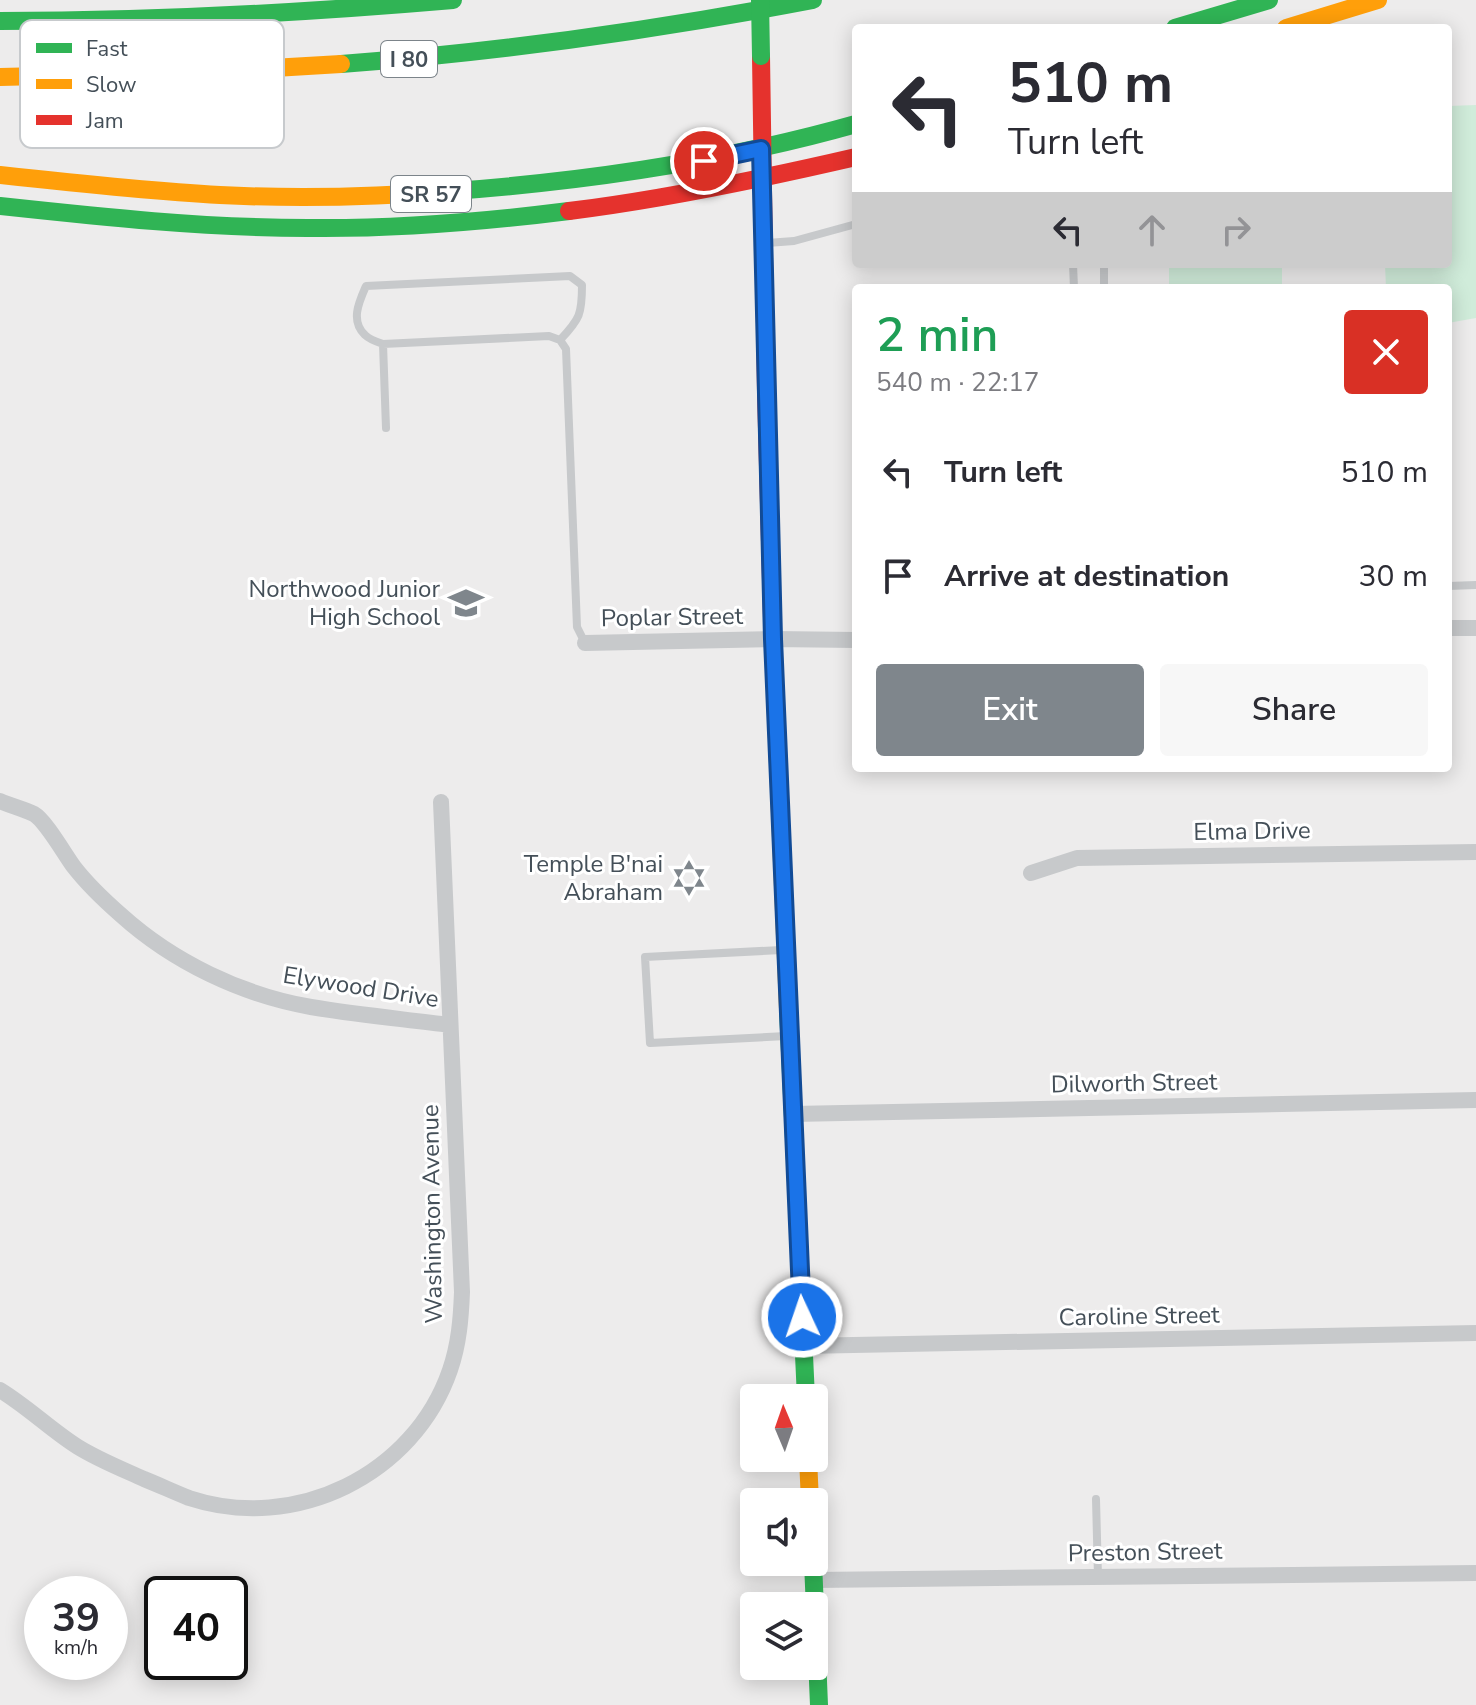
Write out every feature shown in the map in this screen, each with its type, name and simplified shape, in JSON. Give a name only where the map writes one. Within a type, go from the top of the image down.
[{"type":"main road","name":"I 80","points":[[161,20],[453,0]]},
{"type":"main road","points":[[760,0],[773,639],[805,1384]]},
{"type":"main road","name":"I 80","points":[[284,69],[393,61],[527,46],[705,21],[813,0]]},
{"type":"main road","points":[[1188,24],[1269,0]]},
{"type":"main road","points":[[1299,24],[1378,0]]},
{"type":"main road","name":"I 80","points":[[0,77],[20,77]]},
{"type":"main road","name":"SR 57","points":[[0,175],[98,186],[252,196],[441,194],[567,181],[704,161],[852,125]]},
{"type":"main road","name":"SR 57","points":[[0,206],[223,225],[350,228],[442,224],[590,210],[762,179],[852,158]]},
{"type":"main road","points":[[813,1576],[819,1705]]},
{"type":"street","points":[[1452,628],[1476,628]]},
{"type":"street","name":"Poplar Street","points":[[585,643],[852,640]]},
{"type":"street","name":"Elywood Drive","points":[[0,801],[37,815],[75,868],[116,910],[181,959],[212,975],[267,996],[311,1007],[450,1025]]},
{"type":"street","name":"Washington Avenue","points":[[0,1390],[80,1449],[105,1462],[187,1497],[239,1508],[275,1508],[311,1501],[345,1488],[390,1459],[415,1433],[435,1403],[450,1370],[459,1335],[462,1292],[441,802]]},
{"type":"street","name":"Elma Drive","points":[[1031,873],[1077,858],[1476,852]]},
{"type":"street","name":"Dilworth Street","points":[[793,1114],[1476,1100]]},
{"type":"street","name":"Caroline Street","points":[[803,1346],[1476,1333]]},
{"type":"street","name":"Preston Street","points":[[828,1571],[1098,1577],[1476,1573]]},
{"type":"lane","points":[[763,243],[794,241],[852,225]]},
{"type":"lane","points":[[560,340],[574,325],[582,308],[582,285],[570,276],[366,286],[358,304],[357,322],[365,336],[383,344],[549,336],[560,340],[566,349],[577,627],[585,643]]},
{"type":"lane","points":[[383,344],[386,428]]},
{"type":"lane","points":[[1452,586],[1476,585]]},
{"type":"lane","points":[[786,950],[645,957],[650,1043],[790,1036]]},
{"type":"lane","points":[[1096,1499],[1098,1577]]},
{"type":"green space","points":[[1476,105],[1476,318],[1452,322],[1452,284],[1386,284],[1385,268],[1452,268],[1452,106]]},
{"type":"green space","points":[[1169,268],[1282,268],[1282,284],[1169,284]]},
{"type":"traffic: fast","points":[[113,20],[453,0]]},
{"type":"traffic: fast","points":[[760,0],[761,56]]},
{"type":"traffic: fast","points":[[341,64],[578,39],[813,0]]},
{"type":"traffic: fast","points":[[1188,24],[1269,0]]},
{"type":"traffic: fast","points":[[0,21],[20,21]]},
{"type":"traffic: fast","points":[[453,191],[555,182],[656,168],[757,149],[852,125]]},
{"type":"traffic: fast","points":[[0,206],[115,218],[269,228],[438,224],[569,211]]},
{"type":"traffic: fast","points":[[788,1009],[805,1384]]},
{"type":"traffic: fast","points":[[814,1576],[819,1705]]},
{"type":"traffic: slow","points":[[1299,24],[1378,0]]},
{"type":"traffic: slow","points":[[284,67],[341,64]]},
{"type":"traffic: slow","points":[[0,77],[20,77]]},
{"type":"traffic: slow","points":[[0,175],[137,189],[249,196],[337,197],[453,191]]},
{"type":"traffic: slow","points":[[772,617],[788,1009]]},
{"type":"traffic: slow","points":[[809,1472],[809,1488]]},
{"type":"traffic: jam","points":[[761,56],[772,617]]},
{"type":"traffic: jam","points":[[569,211],[713,188],[852,158]]},
{"type":"place","name":"Northwood Junior High School","points":[[466,603]]},
{"type":"place","name":"Temple B'nai Abraham","points":[[689,878]]},
{"type":"route","points":[[704,161],[761,149],[773,639],[802,1317]]}]
